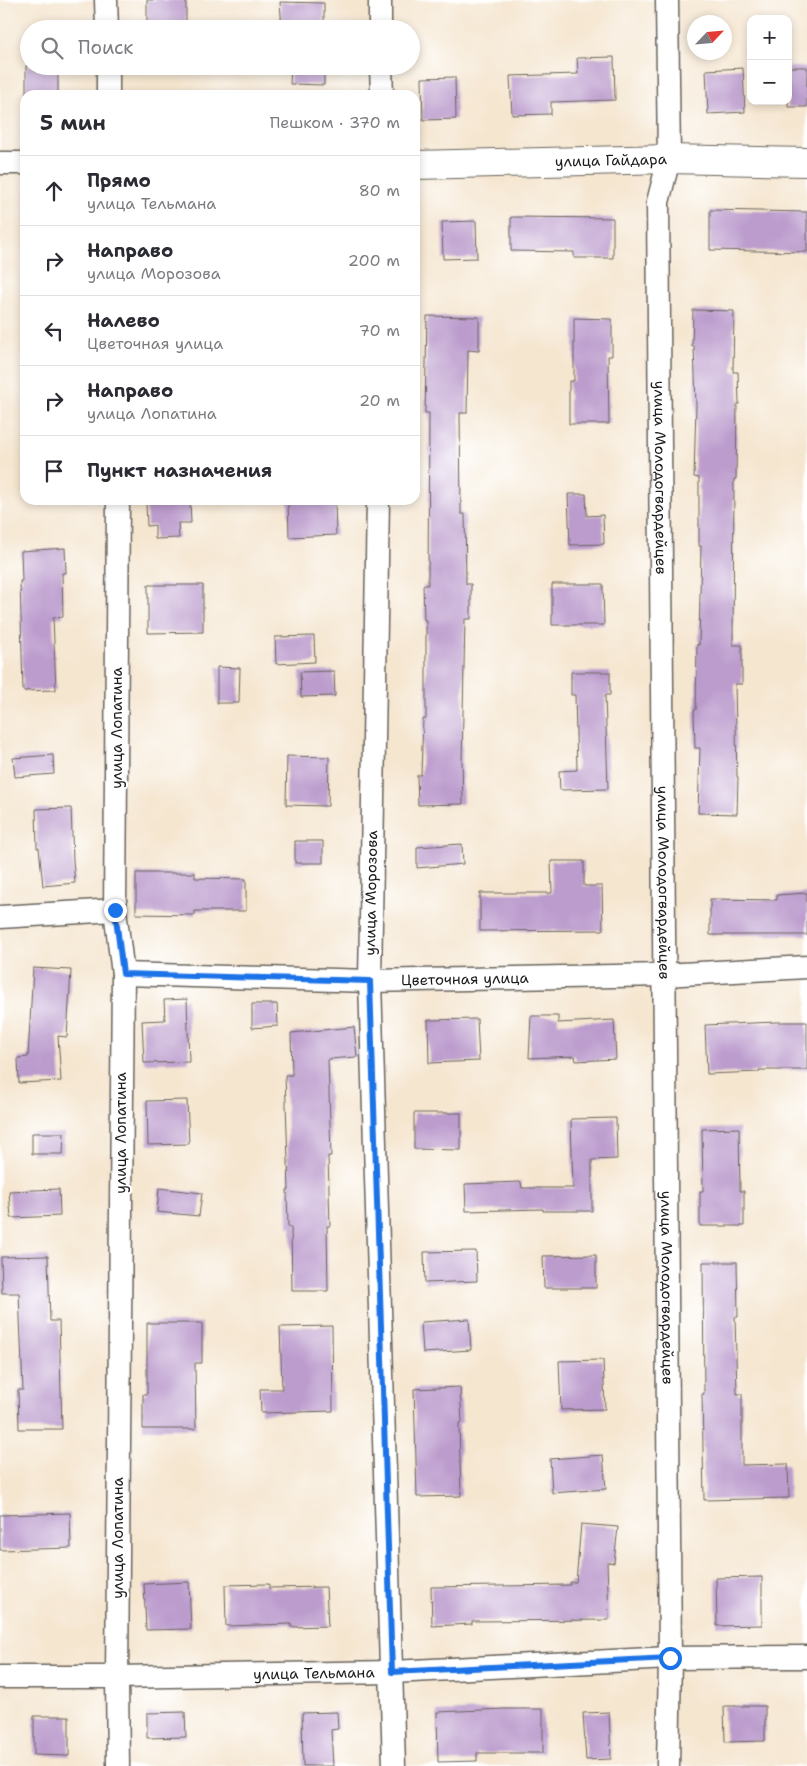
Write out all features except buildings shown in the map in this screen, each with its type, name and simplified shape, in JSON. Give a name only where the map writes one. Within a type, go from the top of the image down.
[{"type":"street","points":[[106,0],[107,20]]},
{"type":"street","points":[[380,0],[380,20]]},
{"type":"street","name":"улица Молодогвардейцев","points":[[667,0],[669,159],[658,202],[670,1658],[668,1766]]},
{"type":"street","points":[[108,75],[108,90]]},
{"type":"street","points":[[381,75],[382,90]]},
{"type":"street","name":"улица Гайдара","points":[[420,165],[669,159],[807,162]]},
{"type":"street","points":[[0,163],[20,163]]},
{"type":"street","name":"улица Лопатина","points":[[118,505],[115,910],[123,974],[117,1677],[118,1766]]},
{"type":"street","name":"улица Морозова","points":[[378,505],[370,981],[394,1766]]},
{"type":"street","points":[[0,917],[115,910]]},
{"type":"street","name":"Цветочная улица","points":[[123,974],[370,981],[664,975],[807,967]]},
{"type":"street","name":"улица Тельмана","points":[[0,1677],[392,1672],[670,1658],[807,1657]]},
{"type":"route","points":[[115,910],[123,974],[370,981],[392,1672],[670,1658]]}]
